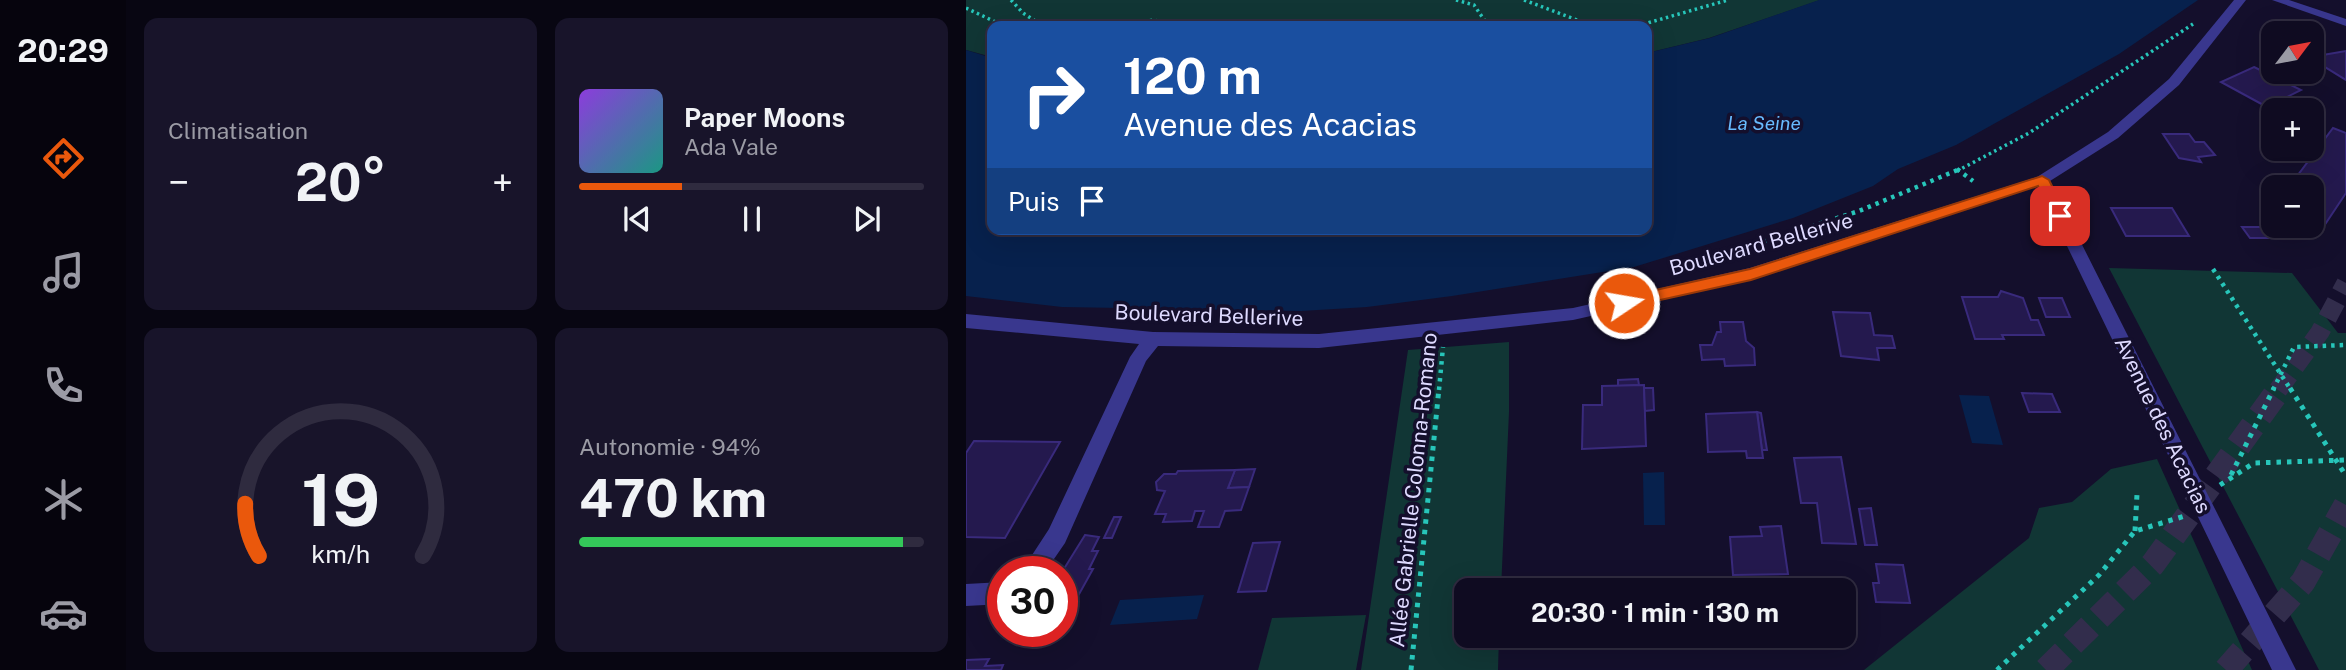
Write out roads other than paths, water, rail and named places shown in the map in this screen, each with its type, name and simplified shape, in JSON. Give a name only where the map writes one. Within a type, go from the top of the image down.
[{"type":"street","name":"Boulevard Bellerive","points":[[966,321],[1153,339],[1319,341],[1573,314],[1751,274],[2042,180],[2112,135],[2174,82],[2240,0]]},
{"type":"street","points":[[2278,0],[2346,23]]},
{"type":"street","name":"Avenue des Acacias","points":[[2042,180],[2284,670]]},
{"type":"street","points":[[1043,556],[1057,536],[1139,357],[1153,339]]},
{"type":"street","points":[[966,595],[987,594]]},
{"type":"water","name":"La Seine","points":[[1819,0],[2198,0],[2119,54],[1956,145],[1898,169],[1873,186],[1793,218],[1634,267],[1452,296],[1367,307],[1301,311],[1062,307],[966,296],[966,50],[987,56],[987,235],[1652,235],[1652,52],[1710,38]]},
{"type":"water","points":[[1959,395],[1989,396],[2003,445],[1972,443]]},
{"type":"water","points":[[1664,472],[1665,525],[1644,525],[1643,473]]},
{"type":"water","points":[[1204,595],[1197,619],[1110,625],[1120,600]]},
{"type":"tunnel","points":[[2278,390],[2320,332],[2346,283]]},
{"type":"tunnel","points":[[2046,670],[2153,564],[2280,388]]},
{"type":"tunnel","points":[[2226,670],[2303,582],[2346,505]]}]
